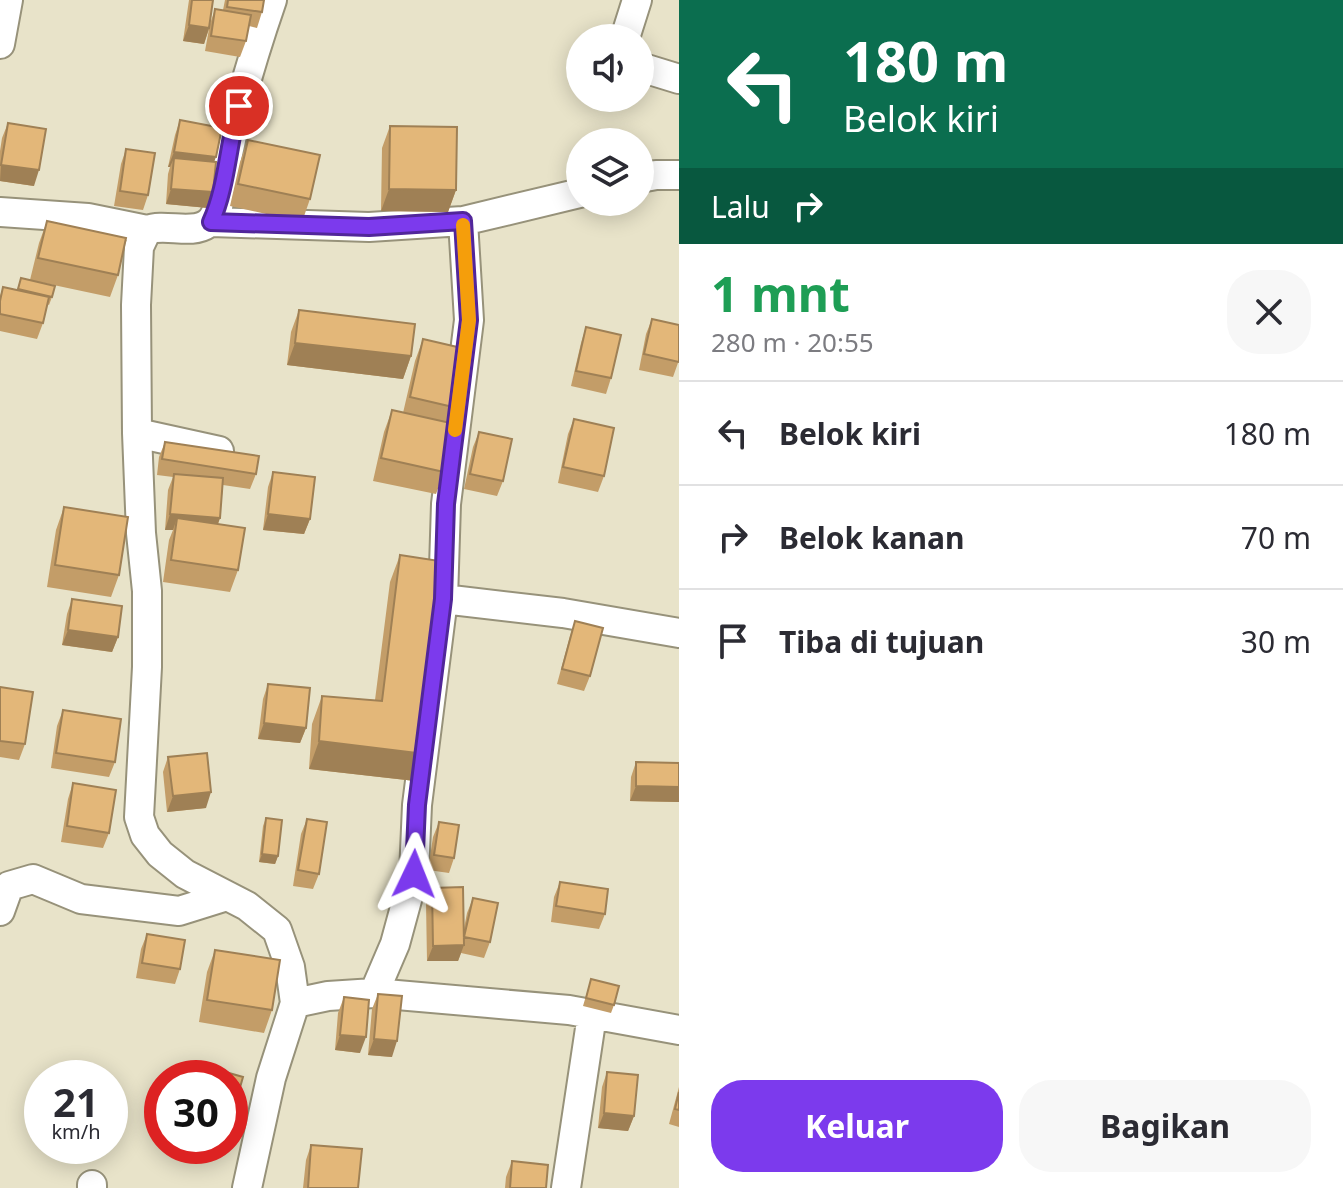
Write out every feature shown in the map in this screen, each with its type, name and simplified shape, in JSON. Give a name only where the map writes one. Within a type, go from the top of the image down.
[{"type":"street","points":[[0,44],[8,0]]},
{"type":"street","points":[[0,212],[88,218],[147,230],[158,226],[200,229],[211,222],[217,209],[232,131],[272,0]]},
{"type":"street","points":[[629,24],[637,0]]},
{"type":"street","points":[[654,71],[679,79]]},
{"type":"street","points":[[654,175],[679,175]]},
{"type":"street","points":[[211,222],[369,227],[463,221],[566,196]]},
{"type":"street","points":[[374,993],[395,944],[414,874],[417,805],[443,599],[446,504],[469,320],[463,221]]},
{"type":"street","points":[[147,230],[139,247],[137,433],[147,591],[147,667],[139,817],[145,835],[160,854],[185,874],[247,906],[277,930],[290,967],[295,1003],[271,1078],[247,1188]]},
{"type":"street","points":[[137,433],[219,451]]},
{"type":"street","points":[[443,599],[563,613],[679,633]]},
{"type":"street","points":[[0,864],[81,899],[179,911],[227,896]]},
{"type":"street","points":[[1,905],[9,886],[33,879]]},
{"type":"street","points":[[295,1003],[328,996],[374,993],[569,1010],[679,1030]]},
{"type":"street","points":[[566,1188],[592,1015]]},
{"type":"building","points":[[192,0],[213,0],[209,28],[189,25]]},
{"type":"building","points":[[228,0],[264,0],[262,12],[227,7]]},
{"type":"building","points":[[215,9],[251,15],[246,41],[211,36]]},
{"type":"building","points":[[180,120],[222,128],[216,157],[174,152]]},
{"type":"building","points":[[8,123],[46,129],[39,170],[1,165]]},
{"type":"building","points":[[390,126],[457,127],[456,190],[389,189]]},
{"type":"building","points":[[248,140],[320,155],[310,199],[238,184]]},
{"type":"building","points":[[126,149],[155,153],[148,195],[120,191]]},
{"type":"building","points":[[174,158],[216,162],[213,192],[171,189]]},
{"type":"building","points":[[47,221],[126,238],[118,275],[38,258]]},
{"type":"building","points":[[21,278],[55,286],[52,297],[18,289]]},
{"type":"building","points":[[3,287],[49,297],[43,323],[0,314]]},
{"type":"building","points":[[299,310],[415,324],[411,356],[295,343]]},
{"type":"building","points":[[652,319],[679,325],[679,362],[644,354]]},
{"type":"building","points":[[586,327],[621,335],[611,378],[576,371]]},
{"type":"building","points":[[423,339],[466,349],[453,407],[410,397]]},
{"type":"building","points":[[392,410],[455,424],[444,472],[381,458]]},
{"type":"building","points":[[574,419],[614,428],[604,476],[563,467]]},
{"type":"building","points":[[479,432],[512,439],[503,481],[470,474]]},
{"type":"building","points":[[165,442],[259,456],[256,474],[162,459]]},
{"type":"building","points":[[273,472],[315,477],[310,519],[268,514]]},
{"type":"building","points":[[174,474],[223,478],[220,518],[170,514]]},
{"type":"building","points":[[64,507],[128,517],[119,575],[55,565]]},
{"type":"building","points":[[177,518],[245,528],[238,570],[171,560]]},
{"type":"building","points":[[400,555],[446,562],[425,754],[319,741],[322,696],[382,701]]},
{"type":"building","points":[[72,599],[122,606],[118,637],[68,630]]},
{"type":"building","points":[[575,621],[603,628],[590,676],[562,669]]},
{"type":"building","points":[[268,684],[310,688],[306,728],[264,723]]},
{"type":"building","points":[[0,687],[33,692],[25,744],[0,741]]},
{"type":"building","points":[[63,710],[121,719],[115,762],[56,753]]},
{"type":"building","points":[[207,753],[211,792],[173,796],[168,757]]},
{"type":"building","points":[[636,762],[679,763],[679,787],[636,786]]},
{"type":"building","points":[[73,783],[116,790],[109,833],[67,826]]},
{"type":"building","points":[[266,818],[282,820],[278,856],[262,854]]},
{"type":"building","points":[[307,819],[327,822],[319,874],[298,870]]},
{"type":"building","points":[[439,822],[459,825],[454,858],[434,855]]},
{"type":"building","points":[[560,882],[608,889],[605,914],[556,906]]},
{"type":"building","points":[[463,887],[464,945],[433,946],[432,888]]},
{"type":"building","points":[[473,898],[498,903],[490,942],[464,937]]},
{"type":"building","points":[[147,934],[185,940],[180,969],[142,963]]},
{"type":"building","points":[[215,950],[280,960],[272,1010],[207,1000]]},
{"type":"building","points":[[591,979],[619,986],[614,1005],[586,998]]},
{"type":"building","points":[[378,994],[402,996],[397,1041],[374,1039]]},
{"type":"building","points":[[344,997],[369,1000],[366,1037],[340,1035]]},
{"type":"building","points":[[607,1072],[638,1075],[634,1116],[604,1113]]},
{"type":"building","points":[[311,1145],[362,1149],[358,1188],[308,1188]]},
{"type":"building","points":[[512,1161],[548,1165],[546,1188],[510,1188]]},
{"type":"slow traffic","points":[[455,430],[469,320],[463,225]]},
{"type":"route","points":[[239,106],[217,209],[211,222],[369,227],[463,221],[469,320],[446,504],[443,599],[417,805],[414,874]]}]
